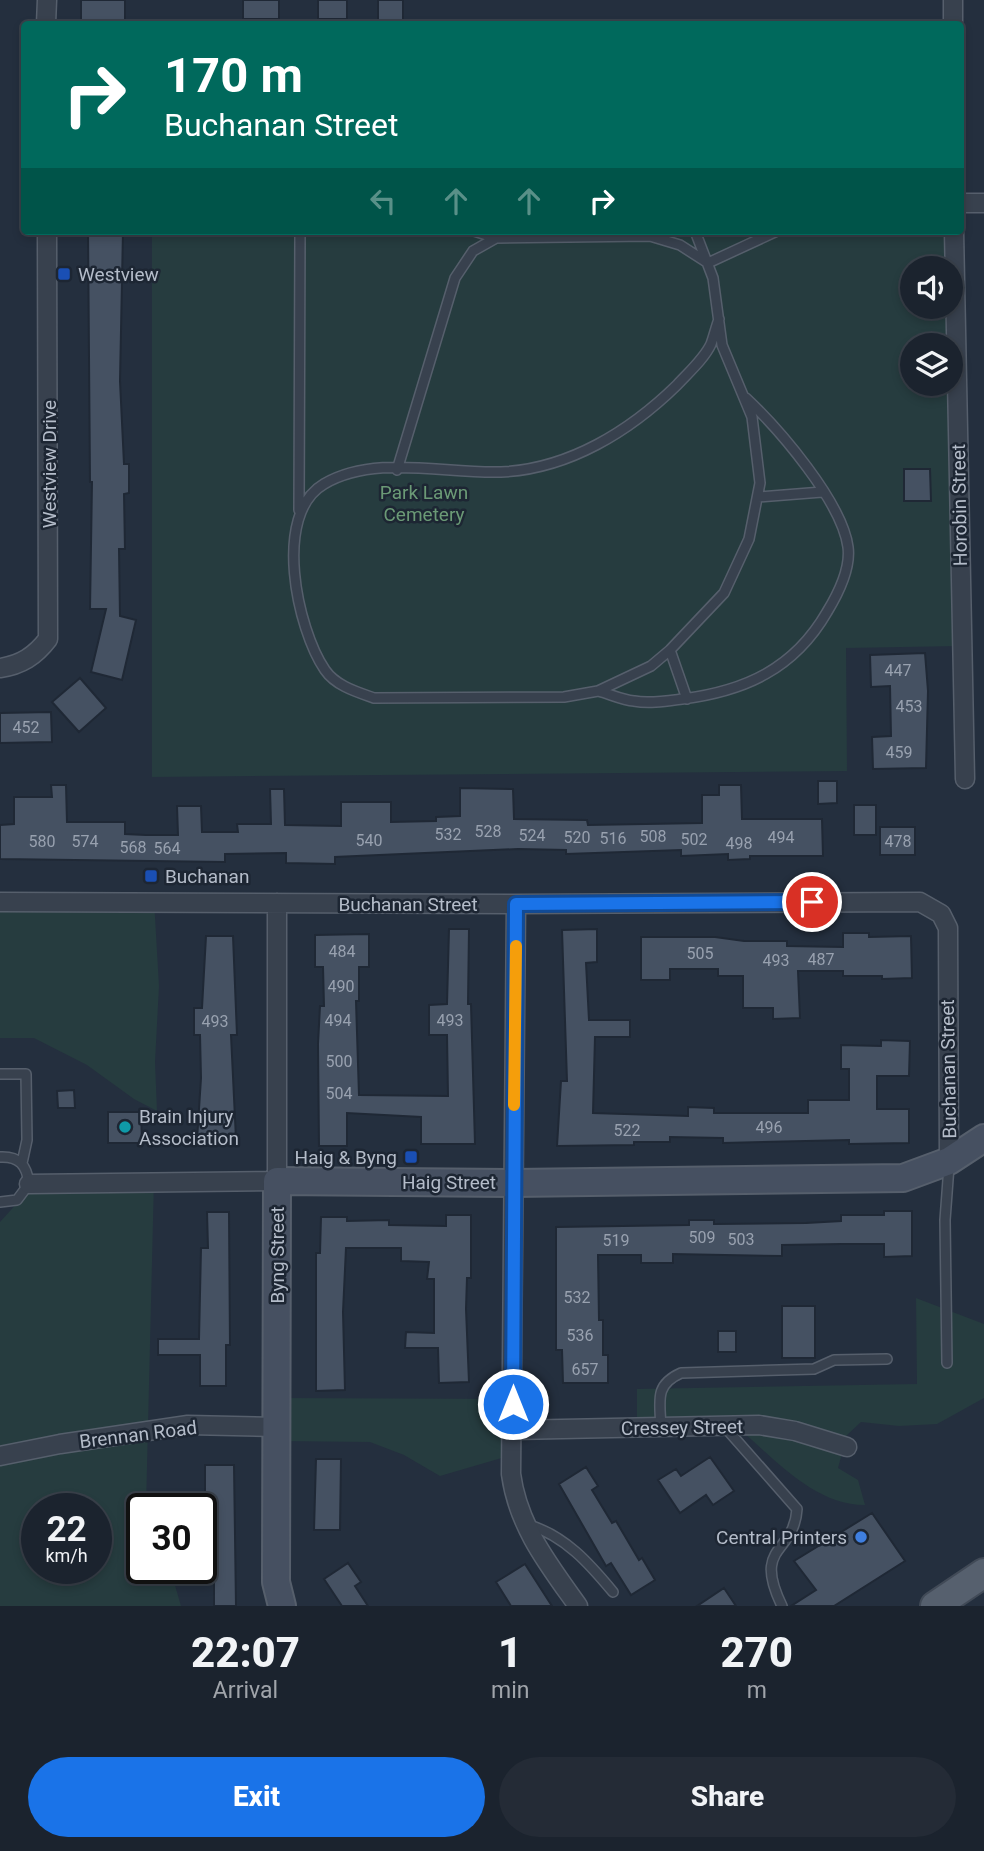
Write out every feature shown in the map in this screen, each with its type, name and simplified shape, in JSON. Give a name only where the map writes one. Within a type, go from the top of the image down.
[{"type":"main road","points":[[935,1606],[984,1573]]},
{"type":"street","points":[[46,21],[47,0]]},
{"type":"street","points":[[953,0],[953,21]]},
{"type":"street","points":[[964,203],[984,203]]},
{"type":"street","name":"Westview Drive","points":[[0,668],[24,662],[38,652],[48,639],[47,235]]},
{"type":"street","name":"Horobin Street","points":[[954,235],[965,779]]},
{"type":"street","name":"Buchanan Street","points":[[0,902],[920,902],[941,914],[948,928],[949,1161]]},
{"type":"street","name":"Byng Street","points":[[276,903],[276,1582],[282,1606]]},
{"type":"street","points":[[516,904],[511,1474],[515,1500],[524,1523],[578,1606]]},
{"type":"street","name":"Haig Street","points":[[29,1184],[277,1181],[857,1181],[903,1178],[949,1161],[984,1138]]},
{"type":"street","name":"Brennan Road","points":[[0,1456],[188,1425],[277,1427]]},
{"type":"street","name":"Cressey Street","points":[[513,1430],[759,1425],[796,1431],[847,1447]]},
{"type":"lane","points":[[300,235],[299,512],[293,542],[301,613],[325,670],[351,691],[374,698],[564,697],[598,691],[650,666],[670,650],[724,593],[749,539],[758,497],[752,417],[722,345],[708,263],[697,235]]},
{"type":"lane","points":[[487,235],[496,238],[650,236],[680,245],[708,263]]},
{"type":"lane","points":[[708,263],[768,235]]},
{"type":"lane","points":[[397,470],[455,278],[473,251],[496,238]]},
{"type":"lane","points":[[299,512],[320,486],[356,471],[502,472],[563,460],[592,448],[653,408],[687,374],[710,346],[719,319]]},
{"type":"lane","points":[[598,691],[635,702],[687,699],[754,682],[797,653],[816,631],[835,600],[845,573],[848,548],[839,519],[772,424],[742,394]]},
{"type":"lane","points":[[758,497],[822,492]]},
{"type":"lane","points":[[670,650],[687,699]]},
{"type":"lane","points":[[0,1074],[26,1074],[27,1140],[22,1163]]},
{"type":"lane","points":[[0,1157],[12,1157],[22,1163],[27,1171],[29,1184],[17,1200],[0,1202]]},
{"type":"lane","points":[[947,1363],[945,1220],[949,1161]]},
{"type":"lane","points":[[660,1428],[660,1388],[666,1379],[681,1373],[814,1369],[834,1360],[887,1359]]},
{"type":"lane","points":[[724,1426],[797,1509],[796,1525],[774,1552],[770,1570],[782,1606]]},
{"type":"lane","points":[[524,1523],[546,1530],[577,1552],[613,1592]]},
{"type":"green space","name":"Park Lawn Cemetery","points":[[152,235],[953,235],[953,256],[900,256],[900,319],[954,319],[955,333],[900,333],[900,396],[956,396],[960,646],[846,648],[847,771],[152,777]]},
{"type":"green space","points":[[154,900],[159,986],[155,1062],[157,1111],[134,1099],[87,1065],[34,1038],[0,1038],[0,901]]},
{"type":"green space","points":[[154,1180],[146,1493],[126,1493],[126,1584],[175,1584],[181,1606],[0,1606],[0,1222],[30,1189]]},
{"type":"green space","points":[[916,1298],[984,1324],[984,1398],[937,1424],[899,1426],[861,1422],[847,1435],[838,1468],[858,1480],[865,1505],[846,1503],[812,1488],[780,1465],[737,1427],[637,1429],[637,1389],[917,1384]]},
{"type":"green space","points":[[278,1398],[514,1399],[505,1457],[440,1476],[404,1455],[370,1442],[279,1441]]},
{"type":"building","points":[[81,0],[125,0],[125,20],[81,20]]},
{"type":"building","points":[[243,0],[279,0],[279,19],[243,19]]},
{"type":"building","points":[[318,0],[347,0],[347,19],[318,19]]},
{"type":"building","points":[[378,0],[403,0],[403,21],[378,21]]},
{"type":"building","points":[[88,235],[123,235],[120,381],[124,464],[129,464],[129,493],[124,494],[125,549],[119,549],[120,616],[136,620],[122,680],[91,672],[106,609],[90,609]]},
{"type":"building","points":[[904,469],[930,469],[931,501],[904,501]]},
{"type":"building","points":[[925,653],[928,691],[926,768],[873,769],[872,737],[891,736],[890,686],[871,687],[870,655]]},
{"type":"building","points":[[80,678],[106,708],[79,732],[52,702]]},
{"type":"building","points":[[51,712],[52,742],[0,743],[0,713]]},
{"type":"building","points":[[818,781],[837,781],[837,803],[818,804]]},
{"type":"building","points":[[51,785],[66,785],[67,822],[125,822],[125,834],[178,835],[177,806],[201,806],[202,832],[238,832],[237,824],[271,824],[270,789],[284,789],[285,825],[341,826],[341,802],[391,802],[391,822],[436,821],[436,817],[460,816],[460,788],[513,789],[514,819],[587,820],[588,825],[702,823],[702,795],[719,795],[719,785],[741,785],[742,819],[822,819],[823,856],[750,856],[750,859],[728,860],[728,854],[681,856],[681,850],[566,854],[566,850],[518,849],[335,857],[335,864],[286,863],[286,853],[225,854],[225,862],[0,859],[0,825],[14,824],[14,797],[52,797]]},
{"type":"building","points":[[854,805],[876,805],[876,835],[854,835]]},
{"type":"building","points":[[880,827],[915,827],[915,855],[880,855]]},
{"type":"building","points":[[449,929],[469,929],[468,1004],[471,1004],[475,1144],[421,1144],[421,1117],[347,1113],[347,1146],[319,1146],[318,1044],[320,1006],[324,1006],[323,967],[315,967],[315,935],[369,934],[369,967],[359,967],[359,1001],[356,1001],[359,1095],[448,1096],[447,1035],[429,1035],[429,1005],[447,1004]]},
{"type":"building","points":[[597,929],[597,962],[586,963],[589,1020],[630,1020],[630,1037],[595,1037],[593,1113],[688,1116],[688,1107],[714,1108],[714,1113],[808,1113],[808,1100],[849,1100],[849,1069],[841,1069],[841,1045],[881,1046],[881,1040],[910,1041],[909,1076],[877,1076],[877,1109],[909,1109],[909,1143],[849,1144],[849,1140],[723,1143],[723,1138],[670,1137],[670,1142],[634,1142],[634,1145],[557,1146],[561,1081],[567,1081],[562,930]]},
{"type":"building","points":[[843,933],[869,933],[869,937],[911,936],[912,978],[882,979],[882,976],[843,976],[843,971],[798,971],[800,1018],[773,1019],[773,1008],[743,1008],[743,976],[718,976],[718,969],[670,969],[670,980],[641,980],[641,937],[715,937],[744,941],[787,941],[787,946],[843,947]]},
{"type":"building","points":[[206,936],[233,936],[237,1035],[231,1035],[236,1139],[197,1140],[201,1078],[200,1035],[194,1035],[194,1008],[202,1008]]},
{"type":"building","points":[[74,1090],[75,1108],[58,1108],[57,1091]]},
{"type":"building","name":"Brain Injury Association","points":[[108,1112],[141,1112],[142,1143],[108,1143]]},
{"type":"building","points":[[884,1211],[912,1211],[912,1256],[884,1257],[884,1244],[782,1245],[782,1256],[673,1254],[673,1263],[641,1263],[641,1255],[598,1255],[599,1320],[603,1320],[603,1355],[608,1355],[608,1383],[563,1383],[562,1350],[556,1350],[556,1227],[689,1225],[689,1220],[714,1220],[714,1224],[806,1223],[841,1221],[841,1215],[884,1215]]},
{"type":"building","points":[[207,1212],[229,1212],[230,1345],[226,1345],[226,1386],[200,1386],[200,1355],[158,1355],[158,1339],[199,1339],[201,1248],[208,1248]]},
{"type":"building","points":[[446,1215],[471,1215],[471,1278],[467,1278],[466,1309],[469,1382],[439,1383],[438,1348],[405,1348],[406,1332],[434,1333],[434,1279],[427,1279],[429,1262],[401,1261],[401,1248],[346,1248],[343,1312],[345,1390],[316,1391],[316,1253],[320,1253],[321,1217],[347,1217],[347,1221],[389,1220],[389,1225],[446,1226]]},
{"type":"building","points":[[782,1306],[815,1306],[815,1358],[782,1358]]},
{"type":"building","points":[[718,1331],[736,1331],[736,1352],[718,1352]]},
{"type":"building","points":[[710,1457],[734,1491],[713,1505],[706,1495],[680,1513],[658,1480],[676,1469],[681,1476]]},
{"type":"building","points":[[316,1459],[341,1459],[340,1530],[314,1530]]},
{"type":"building","points":[[205,1465],[234,1465],[236,1606],[214,1606],[214,1584],[217,1584],[217,1493],[205,1493]]},
{"type":"building","points":[[586,1467],[598,1486],[592,1490],[612,1523],[616,1521],[639,1560],[642,1558],[655,1580],[631,1595],[611,1563],[606,1566],[559,1484]]},
{"type":"building","name":"Central Printers","points":[[872,1513],[905,1561],[834,1606],[791,1606],[816,1590],[794,1561]]},
{"type":"building","points":[[348,1563],[361,1582],[355,1586],[368,1606],[342,1606],[324,1579]]},
{"type":"building","points":[[525,1564],[552,1606],[511,1606],[496,1582]]},
{"type":"building","points":[[724,1588],[736,1606],[697,1606]]},
{"type":"slow traffic","points":[[514,1105],[516,946]]},
{"type":"place","name":"Westview","points":[[64,274]]},
{"type":"place","name":"Buchanan","points":[[151,876]]},
{"type":"place","name":"Brain Injury Association","points":[[125,1127]]},
{"type":"place","name":"Haig & Byng","points":[[411,1157]]},
{"type":"place","name":"Central Printers","points":[[861,1537]]},
{"type":"route","points":[[513,1404],[516,904],[812,902]]}]
